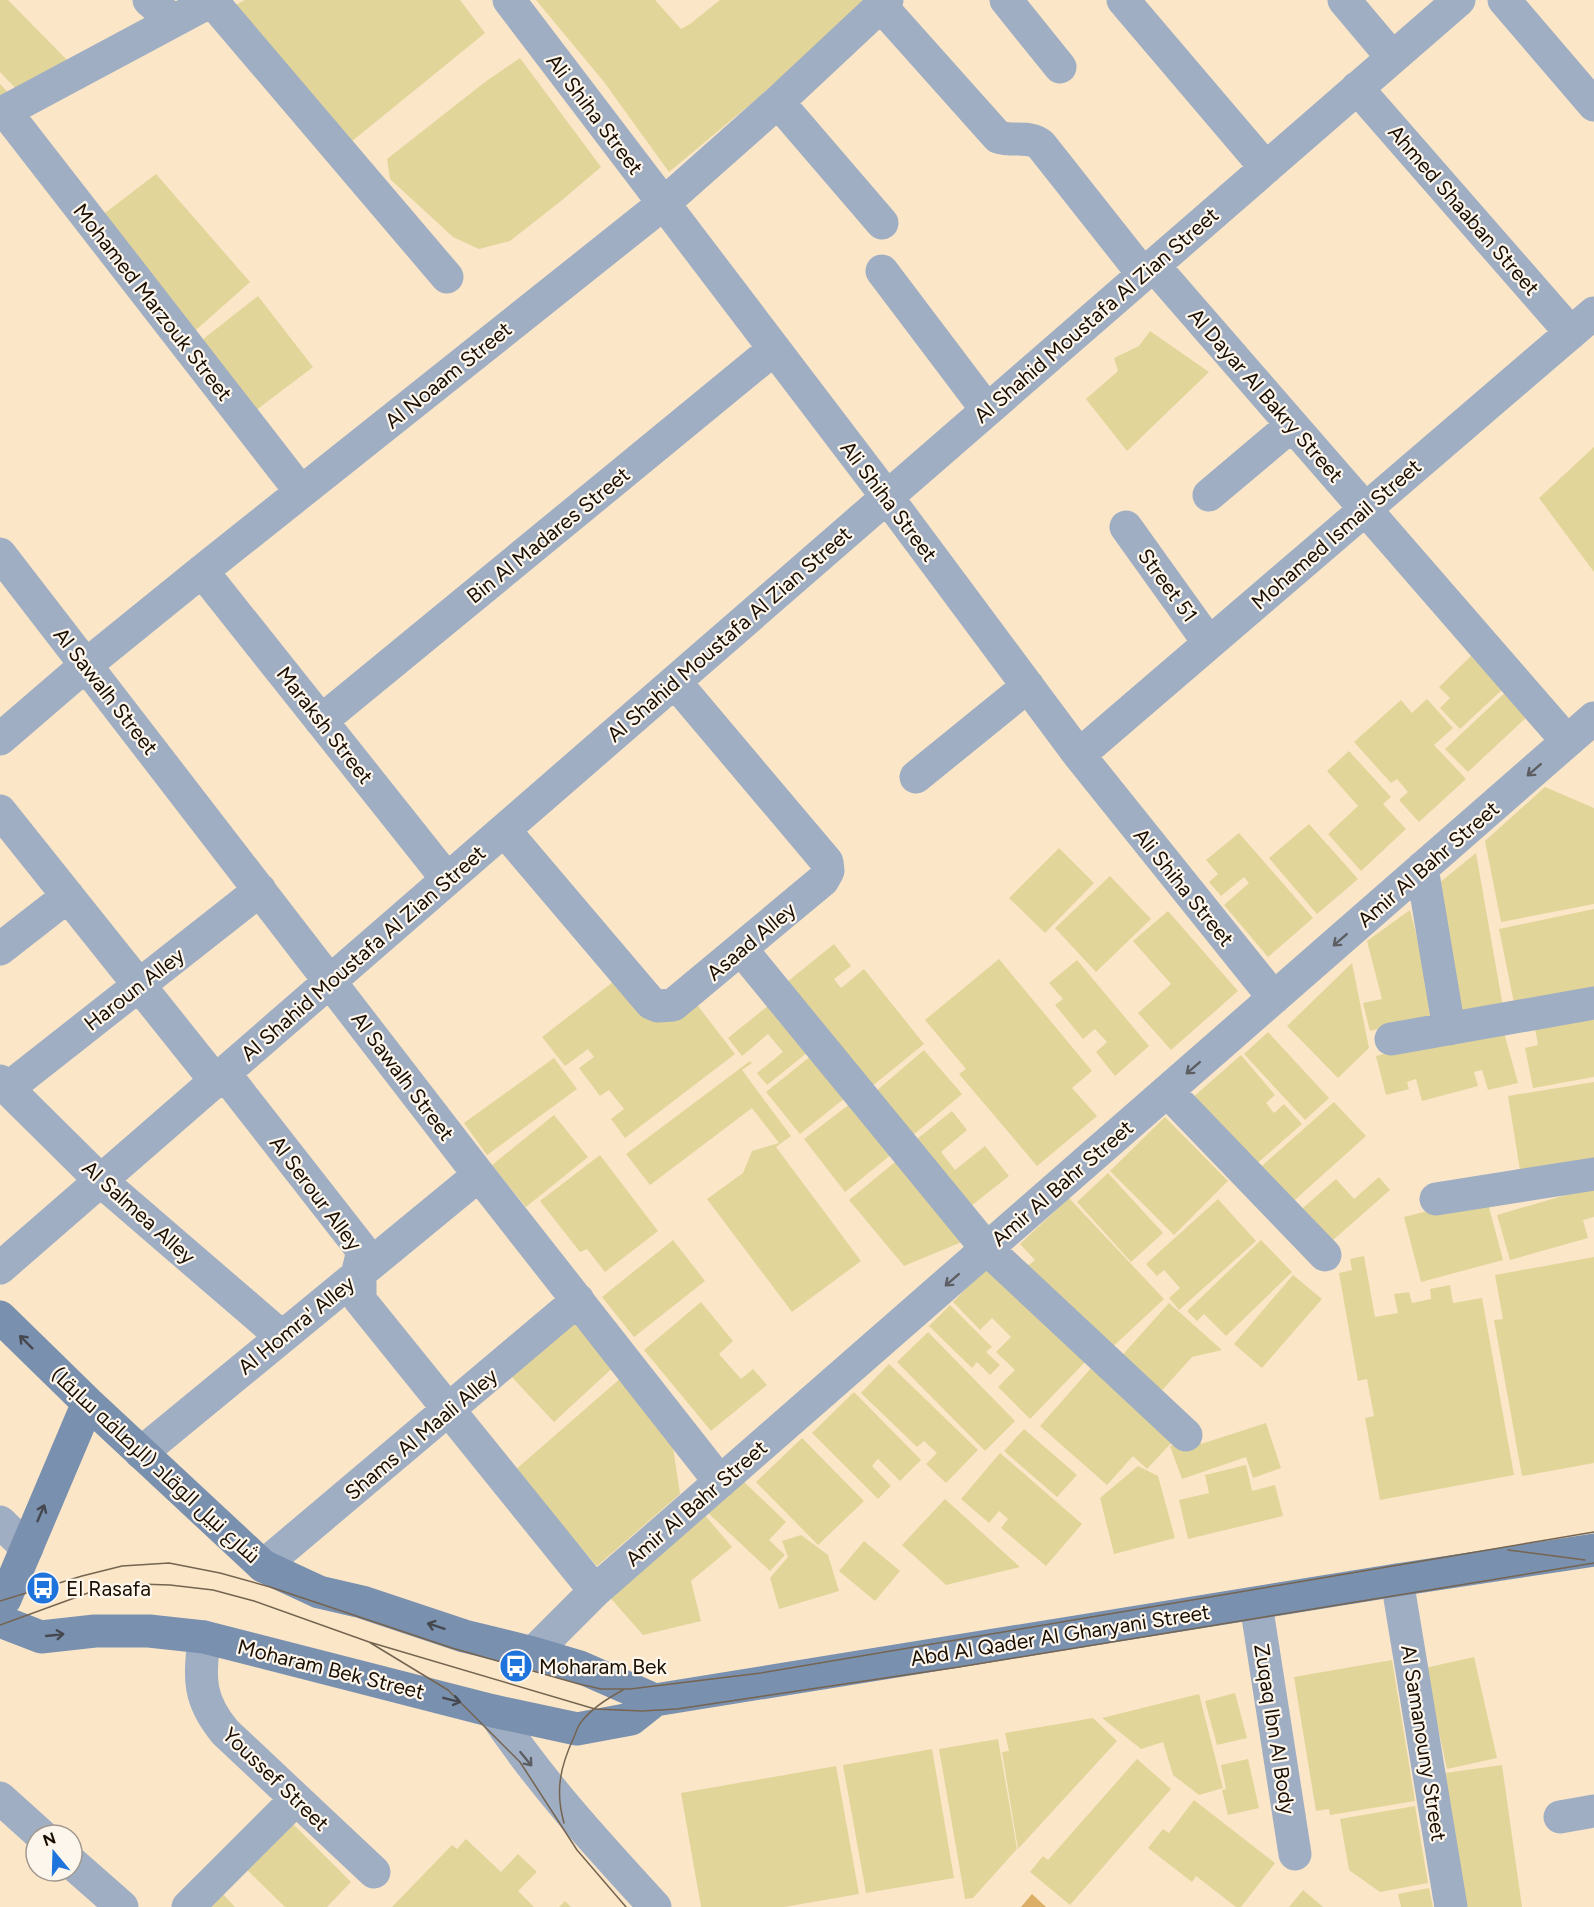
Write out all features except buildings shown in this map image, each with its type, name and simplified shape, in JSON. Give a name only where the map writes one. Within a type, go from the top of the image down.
[{"type":"main road","name":"شارع نبيل الوقاد (الرصافه سابقا)","points":[[0,1317],[88,1403],[263,1566],[319,1592],[362,1602],[464,1636],[533,1653]]},
{"type":"main road","points":[[0,1604],[5,1599],[88,1403]]},
{"type":"main road","name":"Abd Al Qader Al Gharyani Street","points":[[655,1700],[1594,1550]]},
{"type":"main road","name":"Moharam Bek Street","points":[[0,1621],[41,1637],[95,1631],[149,1631],[204,1637],[494,1711],[577,1729],[631,1719],[655,1700]]},
{"type":"main road","points":[[533,1653],[580,1667],[655,1700]]},
{"type":"street","points":[[2,112],[161,11],[213,0],[447,277]]},
{"type":"street","name":"Ali Shiha Street","points":[[509,0],[887,497],[1078,754],[1274,998]]},
{"type":"street","points":[[1006,0],[1060,67]]},
{"type":"street","points":[[1123,0],[1266,168]]},
{"type":"street","points":[[1344,0],[1392,57]]},
{"type":"street","name":"Al Shahid Moustafa Al Zian Street","points":[[0,1268],[1458,0]]},
{"type":"street","points":[[1504,0],[1594,105]]},
{"type":"street","name":"Al Noaam Street","points":[[0,739],[86,665],[202,571],[663,204],[778,102],[884,3]]},
{"type":"street","name":"Al Dayar Al Bakry Street","points":[[884,3],[998,137],[1012,140],[1035,140],[1041,145],[1148,270],[1292,424],[1567,741]]},
{"type":"street","name":"Ahmed Shaaban Street","points":[[1357,88],[1583,323]]},
{"type":"street","points":[[778,102],[882,224]]},
{"type":"street","name":"Mohamed Marzouk Street","points":[[2,112],[301,492]]},
{"type":"street","points":[[882,271],[987,410]]},
{"type":"street","name":"Mohamed Ismail Street","points":[[1078,754],[1583,323]]},
{"type":"street","name":"Bin Al Madares Street","points":[[321,721],[774,349]]},
{"type":"street","points":[[1209,495],[1292,424]]},
{"type":"street","name":"Street 51","points":[[1126,527],[1209,643]]},
{"type":"street","name":"Al Sawalh Street","points":[[0,554],[479,1175],[720,1482]]},
{"type":"street","name":"Maraksh Street","points":[[202,571],[447,879]]},
{"type":"street","name":"Asaad Alley","points":[[504,830],[651,1003],[658,1006],[673,1005],[823,880],[828,872],[826,862],[675,682]]},
{"type":"street","points":[[916,777],[1028,686]]},
{"type":"street","name":"Amir Al Bahr Street","points":[[533,1653],[596,1591],[1594,718]]},
{"type":"street","name":"Al Serour Alley","points":[[0,811],[210,1074],[217,1079],[231,1082],[363,1251],[357,1275],[360,1282],[360,1300],[596,1591]]},
{"type":"street","points":[[1422,868],[1449,1029]]},
{"type":"street","name":"Haroun Alley","points":[[4,1085],[260,890]]},
{"type":"street","points":[[0,949],[68,896]]},
{"type":"street","points":[[741,949],[987,1249],[1186,1435]]},
{"type":"street","points":[[1391,1039],[1594,1003]]},
{"type":"street","name":"Al Salmea Alley","points":[[4,1085],[101,1181],[282,1337]]},
{"type":"street","points":[[1167,1091],[1325,1255]]},
{"type":"street","points":[[1436,1199],[1594,1174]]},
{"type":"street","name":"Al Homra' Alley","points":[[141,1453],[479,1175]]},
{"type":"street","name":"Shams Al Maali Alley","points":[[263,1566],[578,1300]]},
{"type":"street","points":[[0,1522],[27,1548]]},
{"type":"street","name":"Al Samanouny Street","points":[[1397,1580],[1451,1907]]},
{"type":"street","name":"Zuqaq Ibn Al Body","points":[[1256,1604],[1295,1854]]},
{"type":"street","name":"Youssef Street","points":[[204,1637],[200,1674],[202,1690],[215,1720],[374,1872]]},
{"type":"street","points":[[494,1711],[520,1750],[574,1818],[655,1907]]},
{"type":"street","points":[[0,1798],[28,1823]]},
{"type":"street","points":[[188,1907],[296,1799]]},
{"type":"street","points":[[1560,1817],[1594,1811]]},
{"type":"street","points":[[84,1874],[122,1907]]},
{"type":"shaded area","points":[[1032,1894],[1046,1907],[1021,1907]]},
{"type":"tram line","points":[[0,1601],[122,1566],[169,1563],[220,1573],[270,1587],[452,1648],[579,1684],[601,1689],[630,1689],[761,1673],[1594,1532]]},
{"type":"tram line","points":[[1508,1550],[1585,1560]]},
{"type":"tram line","points":[[369,1642],[595,1709],[642,1711],[677,1709],[959,1667],[1594,1563]]},
{"type":"tram line","points":[[0,1625],[88,1593],[139,1584],[170,1585],[213,1590],[254,1601],[369,1642],[448,1690],[520,1762],[577,1850],[626,1907]]},
{"type":"tram line","points":[[564,1823],[561,1811],[560,1779],[577,1729],[596,1707],[623,1690]]},
{"type":"place","name":"El Rasafa","points":[[43,1588]]},
{"type":"place","name":"Moharam Bek","points":[[516,1666]]}]
